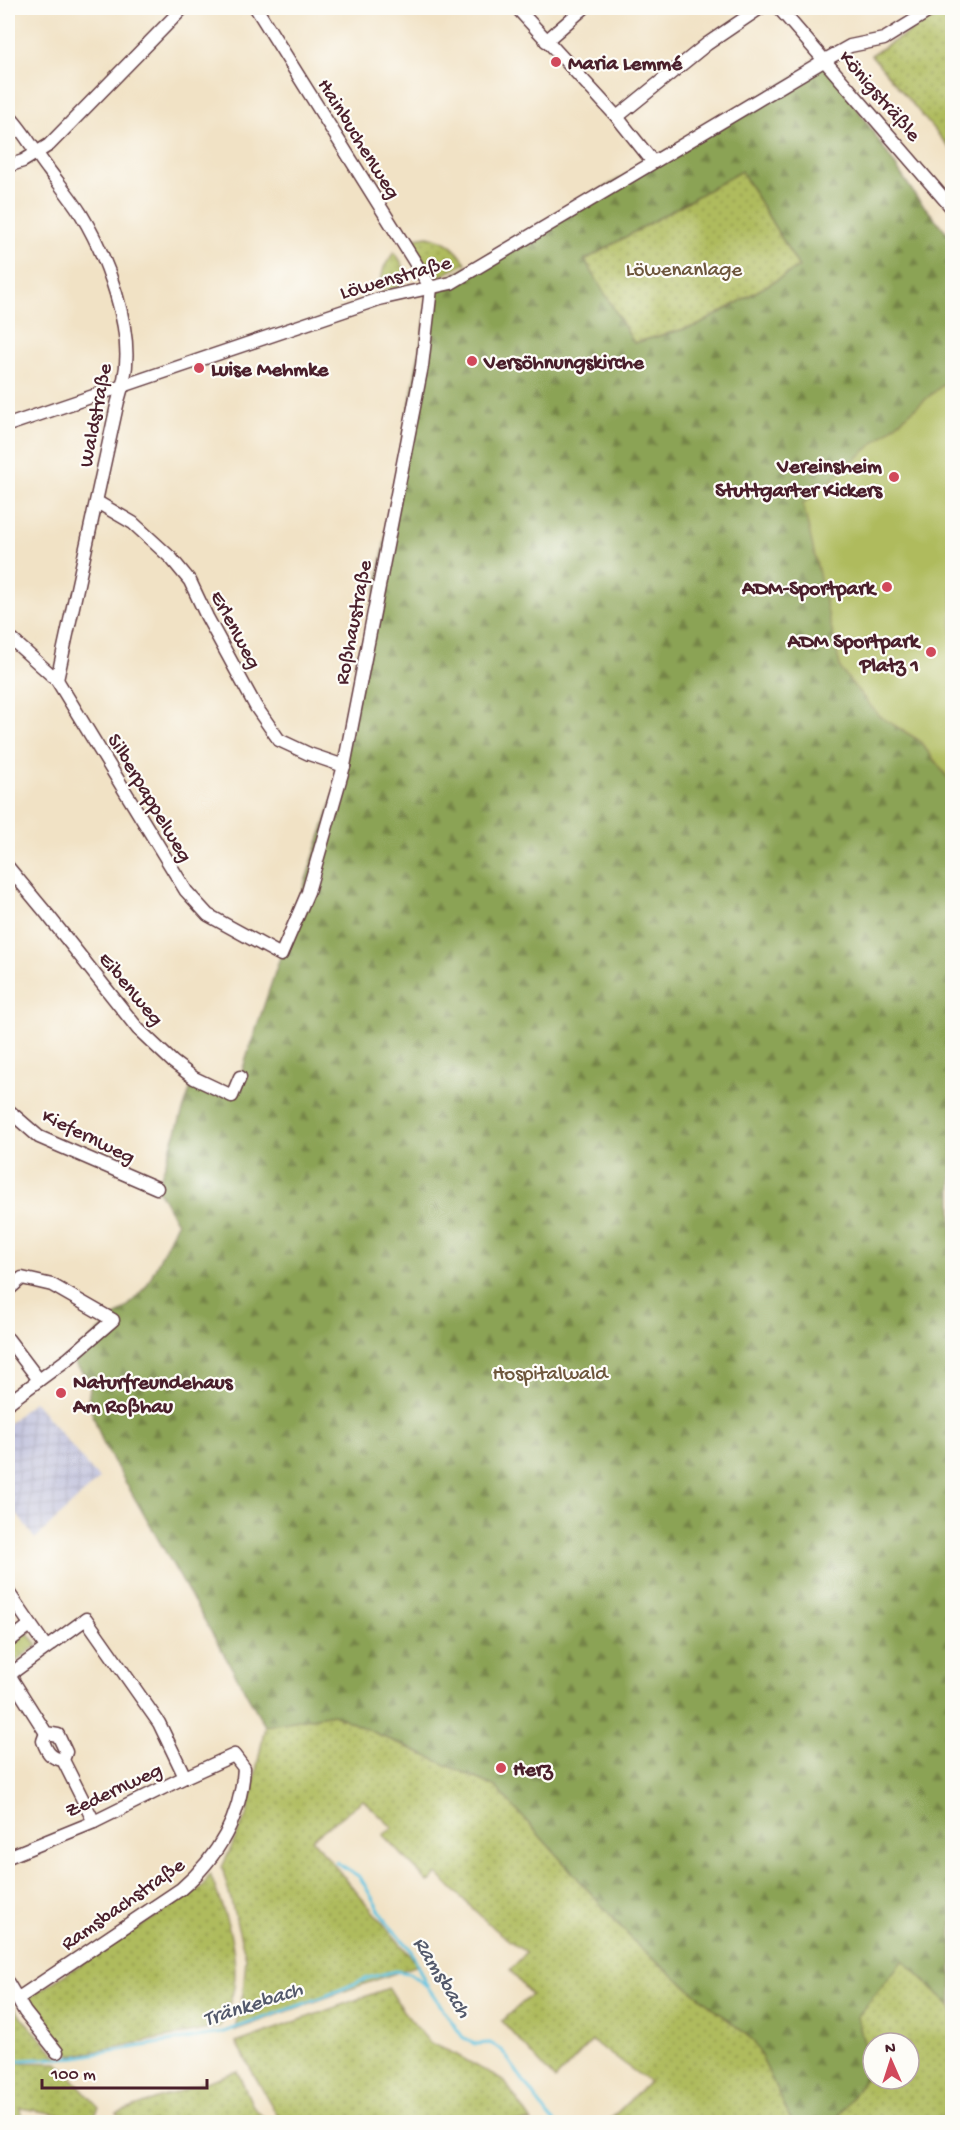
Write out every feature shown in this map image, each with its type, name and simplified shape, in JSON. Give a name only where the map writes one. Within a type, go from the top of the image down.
[{"type":"street","points":[[8,166],[50,145],[183,8]]},
{"type":"street","name":"Hainbuchenweg","points":[[256,8],[430,288]]},
{"type":"street","points":[[517,8],[617,117],[652,162]]},
{"type":"street","points":[[546,41],[584,8]]},
{"type":"street","points":[[617,117],[706,44],[760,8]]},
{"type":"street","name":"Königsträßle","points":[[779,8],[952,208]]},
{"type":"street","name":"Löwenstraße","points":[[8,425],[378,299],[451,283],[825,60],[850,46],[884,39],[934,8]]},
{"type":"street","name":"Waldstraße","points":[[8,115],[23,130],[36,153],[81,214],[106,267],[124,325],[126,356],[122,386],[57,680]]},
{"type":"street","name":"Roßhaustraße","points":[[281,955],[308,892],[344,766],[422,366],[430,288]]},
{"type":"street","name":"Erlenweg","points":[[97,502],[133,523],[171,558],[190,581],[256,707],[279,740],[309,754],[344,766]]},
{"type":"street","name":"Silberpappelweg","points":[[8,636],[57,680],[186,891],[208,915],[281,955]]},
{"type":"street","name":"Eibenweg","points":[[8,867],[138,1029],[165,1054],[194,1078],[232,1096],[240,1077]]},
{"type":"street","name":"Kiefernweg","points":[[8,1110],[39,1137],[157,1188]]},
{"type":"street","points":[[8,1290],[22,1278],[52,1286],[113,1320],[90,1341],[8,1403]]},
{"type":"street","points":[[8,1339],[39,1380]]},
{"type":"street","points":[[8,1592],[46,1647]]},
{"type":"street","points":[[93,1822],[63,1760],[66,1752],[63,1742],[58,1735],[46,1733],[8,1674],[86,1619],[159,1723],[185,1777]]},
{"type":"street","points":[[8,1642],[30,1625]]},
{"type":"street","points":[[46,1733],[43,1741],[47,1752],[54,1759],[63,1760]]},
{"type":"street","name":"Zedernweg","points":[[8,1857],[93,1822],[234,1755]]},
{"type":"street","name":"Ramsbachstraße","points":[[17,1999],[181,1889],[198,1874],[223,1842],[240,1798],[244,1768],[234,1755]]},
{"type":"street","points":[[8,1983],[25,2012],[57,2052]]},
{"type":"shaded area","points":[[34,1401],[99,1479],[35,1539],[8,1502],[8,1424]]},
{"type":"green space","points":[[952,8],[952,151],[871,55]]},
{"type":"green space","name":"Hospitalwald","points":[[825,60],[917,198],[952,238],[952,377],[803,504],[879,716],[919,740],[952,783],[952,845],[949,849],[952,854],[952,2007],[903,1960],[857,2017],[861,2032],[861,2084],[834,2122],[792,2122],[754,2041],[640,1948],[496,1787],[333,1714],[265,1726],[103,1443],[88,1401],[91,1381],[69,1358],[130,1304],[147,1285],[177,1223],[157,1188],[194,1078],[232,1096],[344,766],[431,288]],"holes":[[[741,171],[799,267],[699,325],[634,343],[585,260]]]},
{"type":"green space","name":"Löwenanlage","points":[[741,171],[799,267],[699,325],[633,343],[585,260]]},
{"type":"green space","points":[[428,236],[450,245],[466,263],[439,277],[431,274],[410,240]]},
{"type":"green space","points":[[394,252],[403,266],[406,278],[399,287],[381,291],[379,289],[384,267]]},
{"type":"green space","name":"ADM-Sportpark","points":[[952,377],[952,783],[919,740],[879,716],[841,670],[803,504]]},
{"type":"green space","points":[[26,1631],[37,1645],[16,1661],[8,1662],[8,1646]]},
{"type":"green space","points":[[333,1714],[496,1787],[640,1948],[754,2041],[792,2122],[607,2122],[649,2082],[592,2041],[555,2080],[502,2021],[531,1995],[510,1970],[526,1953],[494,1929],[437,1874],[429,1883],[383,1835],[393,1828],[363,1800],[312,1839],[418,1965],[235,2030],[243,1993],[246,1958],[222,1867],[248,1812],[265,1726]]},
{"type":"green space","points":[[210,1874],[225,1915],[232,1944],[235,1972],[233,1992],[220,2027],[72,2056],[22,2002],[203,1887]]},
{"type":"green space","points":[[903,1959],[952,2007],[952,2093],[941,2122],[834,2122],[861,2084],[861,2091],[921,2091],[921,2031],[861,2032],[857,2017]]},
{"type":"green space","points":[[389,1988],[403,2011],[430,2043],[505,2082],[532,2122],[281,2122],[236,2043]]},
{"type":"green space","points":[[8,1998],[21,2017],[59,2058],[10,2062],[58,2063],[99,2107],[92,2120],[20,2108],[22,2122],[8,2122]]},
{"type":"green space","points":[[237,2071],[253,2106],[267,2122],[124,2122],[117,2113]]},
{"type":"waterway","name":"Ramsbach","points":[[336,1862],[360,1877],[386,1922],[409,1947],[427,1986],[464,2039],[475,2044],[490,2043],[501,2049],[548,2116],[555,2122]]},
{"type":"waterway","name":"Tränkebach","points":[[8,2061],[76,2057],[221,2033],[326,1996],[368,1978],[395,1971],[409,1973],[427,1986]]},
{"type":"place","name":"Maria Lemmé","points":[[556,62]]},
{"type":"place","name":"Versöhnungskirche","points":[[472,361]]},
{"type":"place","name":"Luise Mehmke","points":[[199,368]]},
{"type":"place","name":"Vereinsheim Stuttgarter Kickers","points":[[894,477]]},
{"type":"place","name":"ADM-Sportpark","points":[[887,587]]},
{"type":"place","name":"ADM Sportpark Platz 1","points":[[931,652]]},
{"type":"place","name":"Naturfreundehaus Am Roßhau","points":[[61,1393]]},
{"type":"place","name":"Herz","points":[[501,1768]]}]
